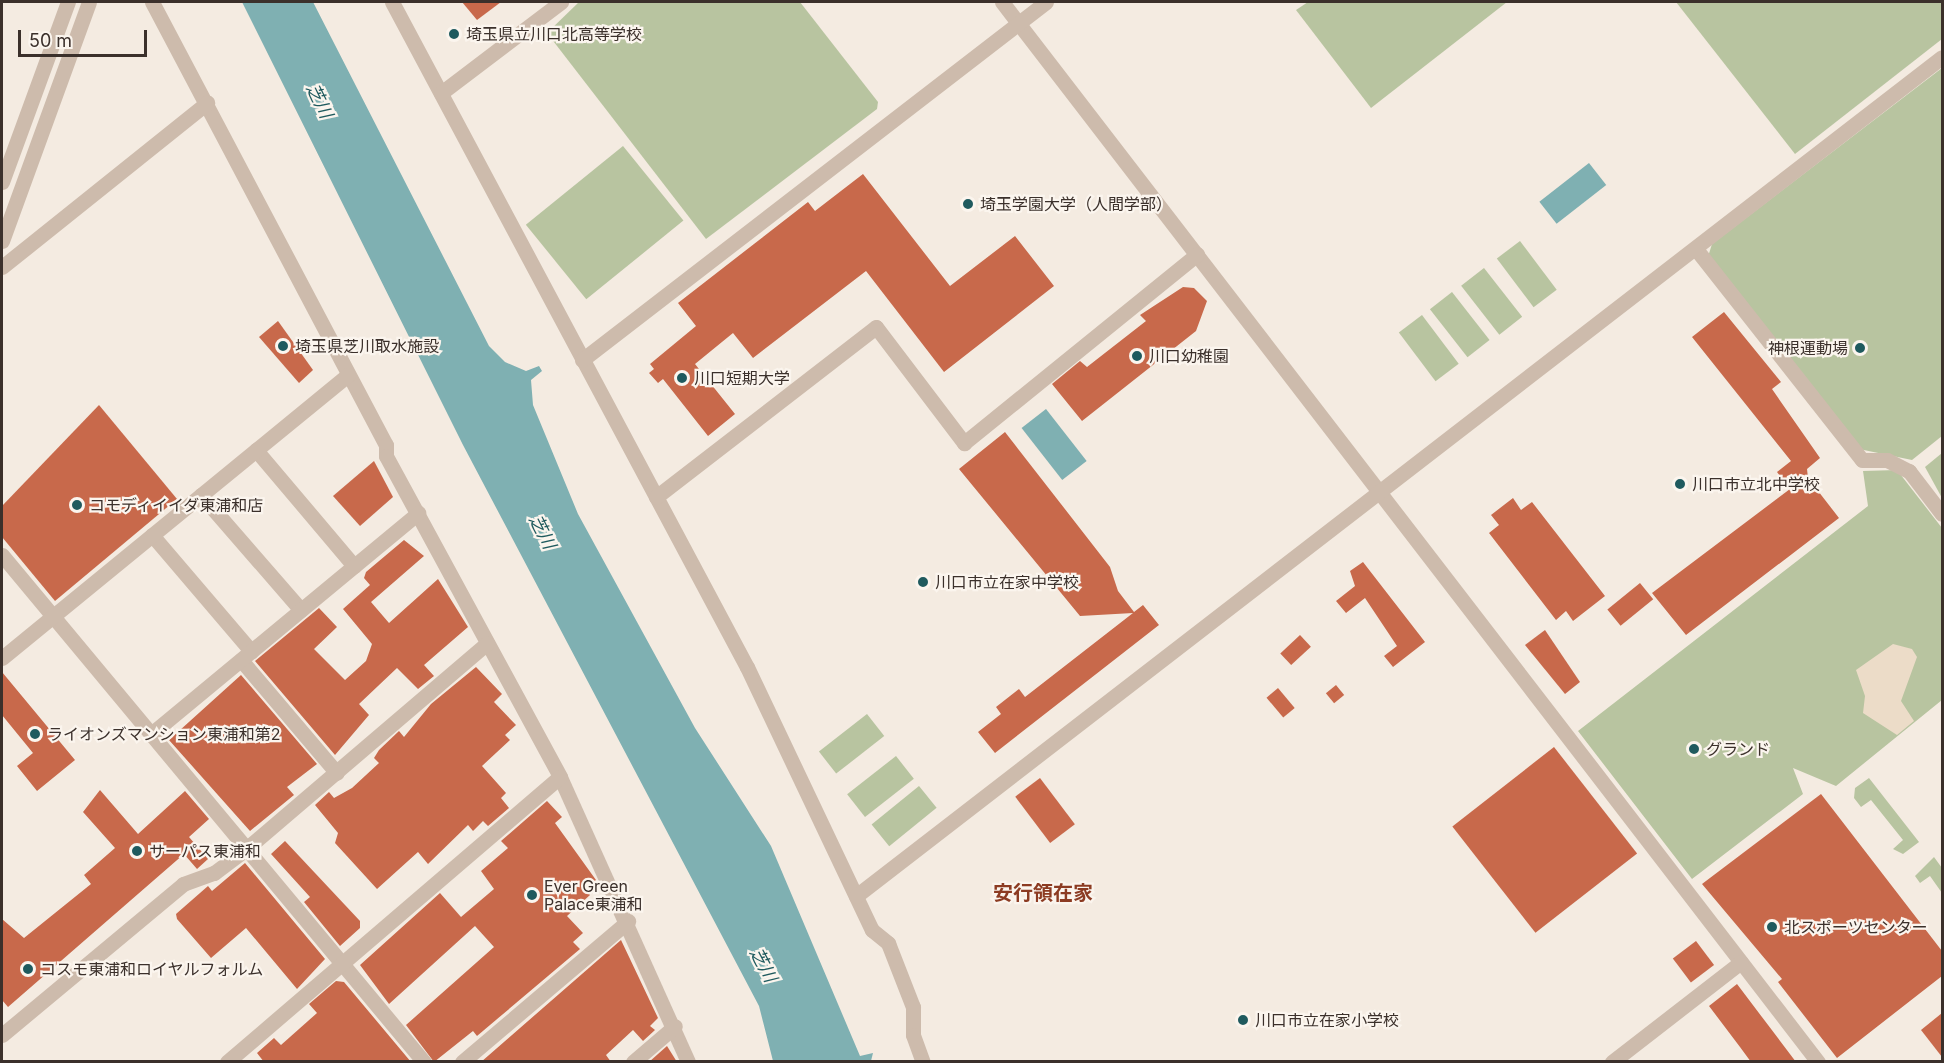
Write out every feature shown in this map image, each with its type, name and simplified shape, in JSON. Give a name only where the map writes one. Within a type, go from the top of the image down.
[{"type":"street","points":[[2,182],[68,2]]},
{"type":"street","points":[[2,241],[89,2]]},
{"type":"street","points":[[152,2],[207,103],[418,513],[560,777],[628,921],[675,1026],[688,1062]]},
{"type":"street","points":[[392,2],[788,749],[872,930],[892,954],[913,1007],[913,1035],[923,1062]]},
{"type":"street","points":[[441,93],[561,2]]},
{"type":"street","points":[[1002,2],[1818,1062]]},
{"type":"street","points":[[582,360],[1046,2]]},
{"type":"street","points":[[856,896],[1381,493],[1942,57]]},
{"type":"street","points":[[2,267],[207,103]]},
{"type":"street","points":[[1696,249],[1862,460],[1887,460],[1909,471],[1942,514]]},
{"type":"street","points":[[656,497],[876,327],[964,443],[1197,254]]},
{"type":"street","points":[[2,658],[348,375]]},
{"type":"street","points":[[256,450],[354,566]]},
{"type":"street","points":[[201,495],[301,610]]},
{"type":"street","points":[[151,734],[418,513]]},
{"type":"street","points":[[152,535],[337,773]]},
{"type":"street","points":[[2,555],[424,1062]]},
{"type":"street","points":[[2,1035],[183,884],[214,873],[246,849],[487,643]]},
{"type":"street","points":[[227,1062],[560,777]]},
{"type":"street","points":[[462,1062],[628,921]]},
{"type":"street","points":[[1612,1062],[1741,962]]},
{"type":"street","points":[[633,1062],[675,1026]]},
{"type":"green space","points":[[579,2],[800,2],[878,102],[877,109],[706,239],[547,33]]},
{"type":"green space","points":[[1308,2],[1507,2],[1371,108],[1296,10]]},
{"type":"green space","points":[[1676,2],[1942,2],[1942,39],[1795,154]]},
{"type":"green space","name":"神根運動場","points":[[1942,68],[1942,436],[1912,460],[1859,449],[1707,260],[1712,244]]},
{"type":"green space","points":[[623,146],[683,221],[586,299],[526,225]]},
{"type":"green space","points":[[1520,241],[1557,290],[1534,307],[1497,258]]},
{"type":"green space","points":[[1484,268],[1522,317],[1499,335],[1461,286]]},
{"type":"green space","points":[[1452,292],[1490,340],[1467,357],[1430,309]]},
{"type":"green space","points":[[1422,315],[1459,364],[1436,381],[1399,332]]},
{"type":"green space","points":[[1942,453],[1942,498],[1925,467]]},
{"type":"green space","points":[[1897,470],[1942,528],[1942,700],[1836,786],[1793,768],[1803,794],[1692,879],[1578,731],[1868,506],[1863,471]]},
{"type":"green space","points":[[867,714],[884,736],[836,774],[819,752]]},
{"type":"green space","points":[[896,756],[914,779],[865,817],[847,794]]},
{"type":"green space","points":[[1869,778],[1919,842],[1903,854],[1893,849],[1903,840],[1871,800],[1861,807],[1854,798],[1855,788]]},
{"type":"green space","points":[[919,786],[937,808],[889,846],[872,824]]},
{"type":"green space","points":[[1934,857],[1942,868],[1942,893],[1930,876],[1920,883],[1915,876]]},
{"type":"shaded area","points":[[1893,644],[1912,649],[1917,657],[1901,701],[1914,721],[1897,735],[1863,713],[1865,696],[1856,670]]},
{"type":"water","name":"芝川","points":[[242,2],[313,2],[489,346],[505,362],[526,371],[539,366],[542,371],[531,380],[533,405],[578,514],[695,728],[771,846],[860,1056],[873,1053],[871,1061],[773,1061],[759,1006],[463,445]]},
{"type":"water","points":[[1589,163],[1606,185],[1557,224],[1539,202]]},
{"type":"water","points":[[1046,409],[1087,461],[1062,480],[1022,428]]},
{"type":"building","points":[[462,2],[501,2],[477,20]]},
{"type":"building","points":[[863,174],[950,286],[1015,236],[1054,286],[944,372],[866,271],[753,358],[733,333],[695,364],[735,414],[708,436],[663,379],[658,383],[649,373],[654,369],[650,364],[696,326],[678,303],[808,202],[815,211]]},
{"type":"building","points":[[1183,287],[1194,288],[1207,301],[1196,331],[1082,421],[1052,384],[1080,361],[1087,367],[1146,321],[1140,315]]},
{"type":"building","points":[[1724,312],[1781,382],[1772,389],[1820,458],[1807,469],[1808,478],[1839,518],[1686,635],[1652,593],[1790,489],[1777,472],[1791,461],[1692,337]]},
{"type":"building","name":"埼玉県芝川取水施設","points":[[278,321],[313,370],[299,383],[259,337]]},
{"type":"building","points":[[99,405],[177,499],[55,601],[2,537],[2,506]]},
{"type":"building","points":[[1005,432],[1110,567],[1118,591],[1134,612],[1143,605],[1159,625],[995,753],[978,732],[1001,714],[996,707],[1019,689],[1025,697],[1133,613],[1080,616],[959,469]]},
{"type":"building","points":[[374,461],[393,497],[360,526],[333,496]]},
{"type":"building","points":[[1513,498],[1521,510],[1532,502],[1605,596],[1573,621],[1566,611],[1556,620],[1489,533],[1499,525],[1491,515]]},
{"type":"building","points":[[404,540],[424,556],[371,602],[389,623],[438,579],[468,627],[424,665],[434,676],[418,689],[397,668],[359,704],[369,715],[335,755],[255,661],[319,608],[337,627],[314,649],[345,680],[366,661],[372,644],[343,609],[370,585],[364,578],[366,572]]},
{"type":"building","points":[[1363,562],[1425,642],[1393,667],[1384,656],[1397,646],[1365,598],[1346,613],[1336,601],[1355,586],[1350,571]]},
{"type":"building","points":[[1640,583],[1653,599],[1621,626],[1607,609]]},
{"type":"building","points":[[1545,630],[1580,682],[1565,694],[1525,645]]},
{"type":"building","points":[[1300,635],[1311,647],[1291,665],[1280,653]]},
{"type":"building","points":[[476,667],[502,694],[494,702],[516,725],[505,735],[510,740],[482,766],[506,793],[501,798],[509,808],[488,826],[483,821],[473,831],[468,825],[428,864],[418,852],[377,889],[335,843],[338,833],[315,805],[329,792],[334,798],[352,788],[379,763],[374,758],[379,750],[399,731],[404,737],[431,704]]},
{"type":"building","name":"ライオンズマンション東浦和第2","points":[[2,672],[75,760],[37,791],[17,766],[33,753],[2,715]]},
{"type":"building","points":[[241,675],[317,764],[287,787],[294,795],[250,831],[169,740]]},
{"type":"building","points":[[1336,685],[1344,695],[1334,703],[1326,693]]},
{"type":"building","points":[[1278,688],[1295,708],[1283,718],[1267,698]]},
{"type":"building","points":[[1554,747],[1637,853],[1535,933],[1452,826]]},
{"type":"building","points":[[1040,778],[1075,824],[1050,843],[1015,797]]},
{"type":"building","points":[[100,790],[138,834],[185,791],[209,819],[189,837],[208,859],[197,869],[184,854],[8,1007],[2,1000],[2,919],[24,938],[91,884],[84,875],[115,848],[83,812]]},
{"type":"building","name":"北スポーツセンター","points":[[1821,794],[1942,951],[1942,976],[1837,1058],[1778,982],[1782,979],[1702,884]]},
{"type":"building","points":[[547,801],[562,817],[555,823],[596,880],[585,890],[590,895],[567,916],[583,933],[573,942],[580,949],[477,1036],[473,1031],[434,1062],[406,1025],[494,947],[475,926],[389,1004],[360,965],[440,893],[461,917],[494,889],[481,871],[508,848],[501,841]]},
{"type":"building","points":[[285,841],[360,921],[360,928],[340,946],[304,902],[310,897],[271,854]]},
{"type":"building","points":[[245,863],[325,959],[297,989],[246,928],[211,958],[177,919],[176,914],[208,886],[212,891]]},
{"type":"building","points":[[621,940],[658,1018],[650,1026],[655,1030],[643,1041],[633,1030],[606,1055],[611,1062],[481,1062]]},
{"type":"building","points":[[1696,941],[1714,965],[1691,982],[1673,958]]},
{"type":"building","points":[[336,981],[344,982],[411,1062],[264,1062],[257,1053],[274,1038],[281,1045],[317,1013],[309,1004]]},
{"type":"building","points":[[1737,984],[1796,1062],[1751,1062],[1709,1006]]},
{"type":"building","points":[[1942,1013],[1942,1057],[1921,1030]]},
{"type":"building","points":[[667,1046],[677,1062],[649,1062]]},
{"type":"place","name":"埼玉県立川口北高等学校","points":[[454,34]]},
{"type":"place","name":"埼玉学園大学（人間学部）","points":[[968,204]]},
{"type":"place","name":"埼玉県芝川取水施設","points":[[283,346]]},
{"type":"place","name":"神根運動場","points":[[1860,348]]},
{"type":"place","name":"川口幼稚園","points":[[1137,356]]},
{"type":"place","name":"川口短期大学","points":[[682,378]]},
{"type":"place","name":"川口市立北中学校","points":[[1680,484]]},
{"type":"place","name":"コモディイイダ東浦和店","points":[[77,505]]},
{"type":"place","name":"川口市立在家中学校","points":[[923,582]]},
{"type":"place","name":"ライオンズマンション東浦和第2","points":[[35,734]]},
{"type":"place","name":"グランド","points":[[1694,749]]},
{"type":"place","name":"サーパス東浦和","points":[[137,851]]},
{"type":"place","name":"Ever Green Palace東浦和","points":[[532,895]]},
{"type":"place","name":"北スポーツセンター","points":[[1772,927]]},
{"type":"place","name":"コスモ東浦和ロイヤルフォルム","points":[[28,969]]},
{"type":"place","name":"川口市立在家小学校","points":[[1243,1020]]},
{"type":"district","name":"安行領在家","points":[[1043,893]]}]
